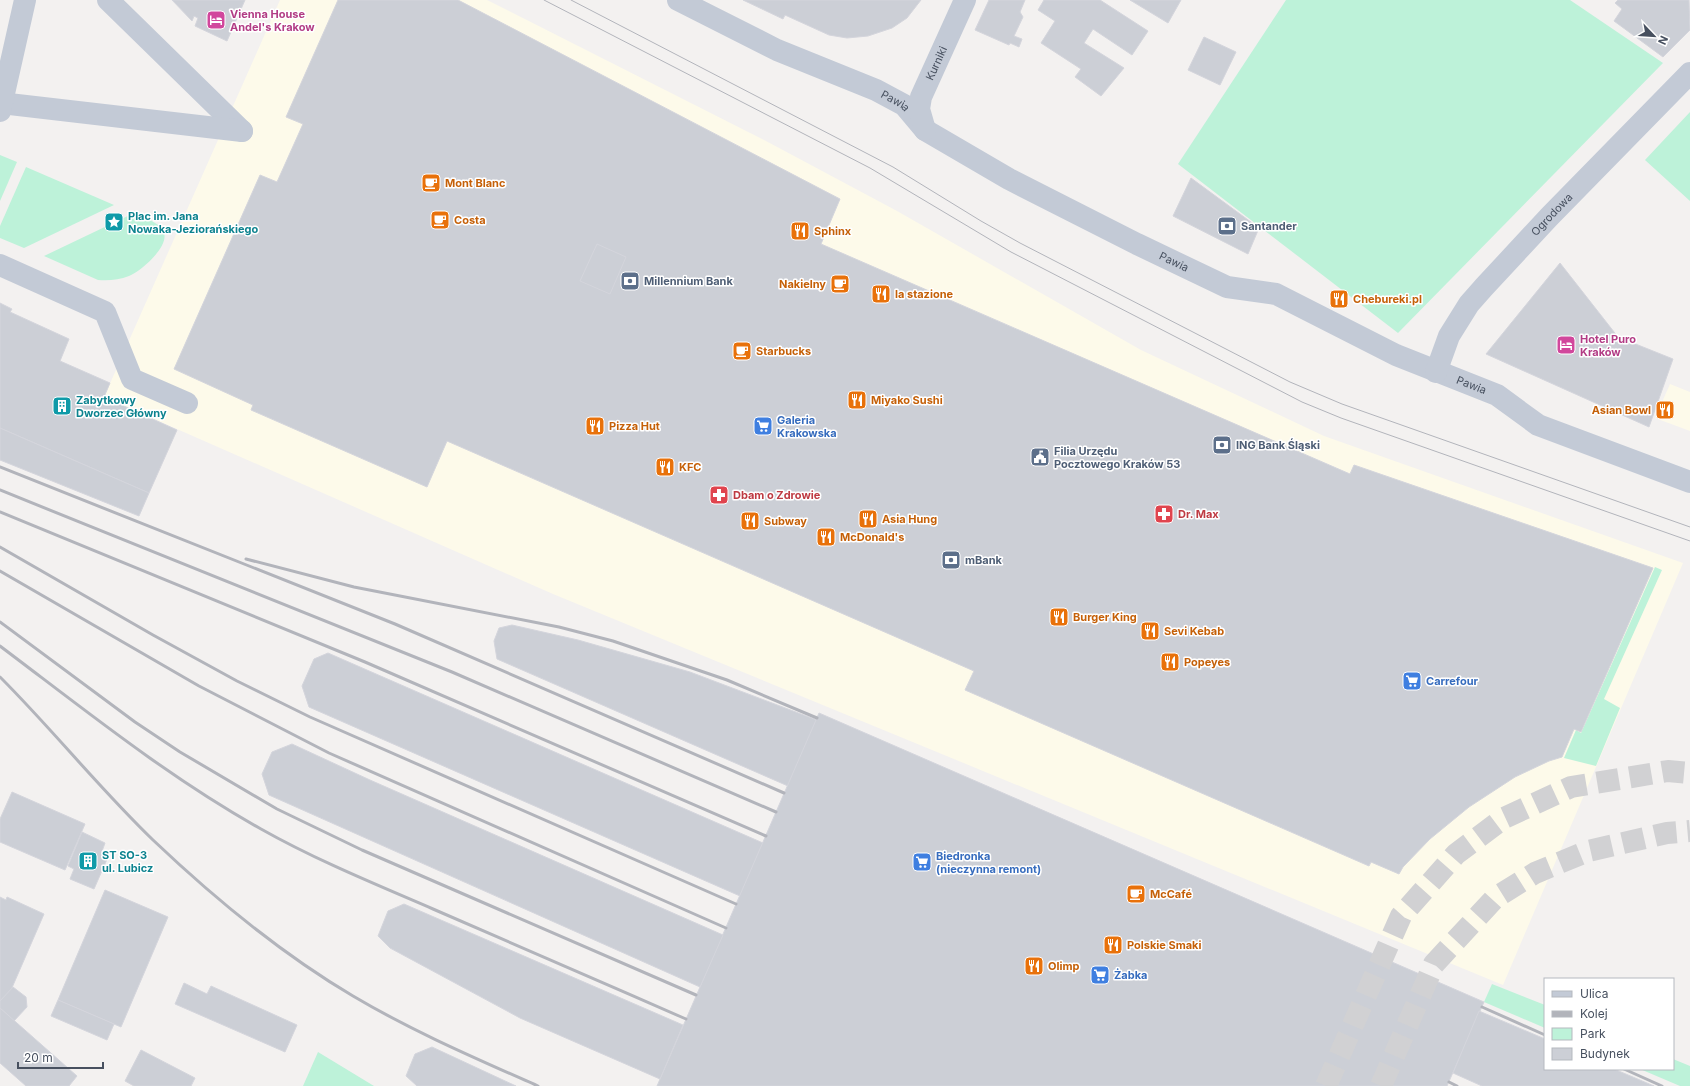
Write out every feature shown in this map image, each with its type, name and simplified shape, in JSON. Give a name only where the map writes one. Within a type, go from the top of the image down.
[{"type":"street","points":[[25,0],[1,106],[242,131],[108,0]]},
{"type":"street","name":"Pawia","points":[[678,0],[777,50],[883,94],[904,105],[925,130],[1009,179],[1227,287],[1276,294],[1376,346],[1436,372],[1496,395],[1538,425],[1690,482]]},
{"type":"street","name":"Kurniki","points":[[925,130],[919,109],[921,97],[965,0]]},
{"type":"street","name":"Ogrodowa","points":[[1436,372],[1449,336],[1469,304],[1549,217],[1690,73]]},
{"type":"street","points":[[0,265],[105,312],[132,379],[187,403]]},
{"type":"shaded area","name":"Galeria Krakowska","points":[[280,0],[487,0],[766,141],[897,211],[1141,350],[1324,436],[1683,563],[1503,985],[553,594],[104,397]]},
{"type":"shaded area","points":[[1670,384],[1690,392],[1690,431],[1655,418]]},
{"type":"green space","points":[[1286,0],[1570,0],[1663,63],[1398,333],[1178,164]]},
{"type":"green space","points":[[1690,112],[1690,201],[1645,160]]},
{"type":"green space","points":[[0,155],[17,162],[0,201]]},
{"type":"green space","points":[[26,167],[114,205],[24,248],[0,238],[0,226]]},
{"type":"green space","points":[[134,213],[156,223],[164,233],[164,239],[158,252],[134,274],[114,280],[98,280],[44,256]]},
{"type":"green space","points":[[1655,567],[1662,570],[1604,699],[1620,708],[1596,766],[1564,758],[1576,730],[1581,733]]},
{"type":"green space","points":[[1492,984],[1544,1005],[1544,1028],[1484,1002]]},
{"type":"green space","points":[[318,1052],[374,1086],[303,1086]]},
{"type":"green space","points":[[1674,1059],[1690,1066],[1690,1086],[1680,1086],[1642,1070],[1674,1070]]},
{"type":"building","name":"Vienna House Andel's Krakow","points":[[172,0],[245,0],[227,41],[195,26],[198,18],[194,16],[192,21]]},
{"type":"building","name":"Galeria Krakowska","points":[[338,0],[458,0],[840,199],[821,244],[1350,474],[1354,465],[1653,568],[1581,732],[1574,729],[1562,757],[1549,761],[1515,777],[1469,807],[1430,839],[1403,867],[1399,874],[1371,862],[1369,866],[965,690],[974,671],[447,441],[427,487],[251,410],[253,405],[174,369],[260,175],[277,182],[303,124],[286,117]]},
{"type":"building","points":[[743,0],[921,0],[907,18],[892,28],[868,36],[847,38],[829,35],[785,15],[783,19]]},
{"type":"building","points":[[989,0],[1025,0],[1020,12],[1023,17],[1014,36],[1022,39],[1019,47],[1010,43],[1009,45],[975,30]]},
{"type":"building","points":[[1044,0],[1100,0],[1148,31],[1132,55],[1093,29],[1084,43],[1124,68],[1101,96],[1075,77],[1081,69],[1041,43],[1055,21],[1038,10]]},
{"type":"building","points":[[1130,0],[1181,0],[1168,23]]},
{"type":"building","points":[[1618,0],[1689,0],[1690,30],[1663,57],[1614,21],[1622,9],[1615,3]]},
{"type":"building","points":[[1204,37],[1236,52],[1220,85],[1188,70]]},
{"type":"building","points":[[1191,178],[1259,228],[1248,254],[1173,216]]},
{"type":"building","points":[[597,244],[626,257],[610,294],[580,281]]},
{"type":"building","name":"Hotel Puro Kraków","points":[[1560,263],[1618,337],[1673,359],[1649,427],[1486,354]]},
{"type":"building","name":"Zabytkowy Dworzec Główny","points":[[0,303],[12,309],[10,312],[69,339],[60,361],[110,383],[104,397],[177,430],[149,493],[0,428]]},
{"type":"building","points":[[0,428],[149,493],[139,516],[0,460]]},
{"type":"building","points":[[512,625],[578,640],[690,672],[817,720],[788,786],[497,659],[494,641],[499,628]]},
{"type":"building","points":[[328,653],[763,843],[740,896],[309,707],[302,686],[314,659]]},
{"type":"building","points":[[819,713],[1484,1002],[1447,1086],[657,1086]]},
{"type":"building","points":[[292,744],[370,780],[723,935],[700,987],[269,795],[262,774],[272,752]]},
{"type":"building","points":[[12,792],[85,824],[65,870],[0,842],[0,819]]},
{"type":"building","name":"ST SO-3 ul. Lubicz","points":[[82,832],[105,843],[101,854],[108,857],[94,889],[70,879],[74,869],[68,866]]},
{"type":"building","points":[[105,890],[168,917],[121,1027],[58,1000]]},
{"type":"building","points":[[0,897],[6,900],[7,897],[44,914],[11,990],[0,1001]]},
{"type":"building","points":[[404,904],[683,1025],[660,1079],[520,1018],[390,948],[378,936],[388,911]]},
{"type":"building","points":[[184,983],[207,994],[211,986],[297,1025],[285,1052],[175,1004]]},
{"type":"building","points":[[13,987],[26,997],[27,1007],[14,1021],[0,1008],[0,1001]]},
{"type":"building","points":[[58,1000],[114,1024],[107,1040],[51,1016]]},
{"type":"building","points":[[0,1008],[77,1076],[69,1086],[26,1086],[0,1063]]},
{"type":"building","points":[[1479,1011],[1544,1039],[1544,1070],[1616,1070],[1654,1086],[1482,1086],[1453,1073]]},
{"type":"building","points":[[432,1047],[516,1086],[417,1086],[406,1076],[415,1054]]},
{"type":"building","points":[[141,1050],[195,1078],[191,1086],[134,1086],[125,1081]]},
{"type":"tunnel","points":[[1326,1086],[1401,916],[1456,854],[1504,818],[1571,787],[1668,771],[1690,773]]},
{"type":"tunnel","points":[[1381,1086],[1434,964],[1495,898],[1535,873],[1588,851],[1667,833],[1690,831]]},
{"type":"tram line","points":[[544,0],[870,168],[1011,252],[1302,402],[1341,418],[1690,541]]},
{"type":"tram line","points":[[571,0],[893,167],[1020,243],[1290,382],[1342,404],[1690,527]]},
{"type":"railway","points":[[0,467],[395,624],[784,793]]},
{"type":"railway","points":[[0,490],[452,672],[776,812]]},
{"type":"railway","points":[[0,512],[365,662],[766,836]]},
{"type":"railway","points":[[0,547],[153,635],[237,681],[310,717],[736,904]]},
{"type":"railway","points":[[246,559],[354,587],[559,627],[613,641],[727,680],[817,718]]},
{"type":"railway","points":[[0,571],[199,686],[329,753],[726,928]]},
{"type":"railway","points":[[0,622],[135,722],[180,752],[277,809],[362,850],[696,995]]},
{"type":"railway","points":[[0,646],[160,765],[227,809],[261,829],[324,861],[368,881],[686,1019]]},
{"type":"railway","points":[[0,677],[153,840],[223,903],[273,943],[299,962],[375,1009],[444,1044],[538,1086]]},
{"type":"railway","points":[[1482,1007],[1544,1035]]},
{"type":"railway","points":[[1626,1070],[1662,1086]]},
{"type":"railway","points":[[1449,1082],[1457,1086]]},
{"type":"place","name":"Vienna House Andel's Krakow","points":[[216,20]]},
{"type":"place","name":"Mont Blanc","points":[[431,183]]},
{"type":"place","name":"Costa","points":[[440,220]]},
{"type":"place","name":"Plac im. Jana Nowaka-Jeziorańskiego","points":[[114,222]]},
{"type":"place","name":"Santander","points":[[1227,226]]},
{"type":"place","name":"Sphinx","points":[[800,231]]},
{"type":"place","name":"Millennium Bank","points":[[630,281]]},
{"type":"place","name":"Nakielny","points":[[840,284]]},
{"type":"place","name":"la stazione","points":[[881,294]]},
{"type":"place","name":"Chebureki.pl","points":[[1339,299]]},
{"type":"place","name":"Hotel Puro Kraków","points":[[1566,345]]},
{"type":"place","name":"Starbucks","points":[[742,351]]},
{"type":"place","name":"Miyako Sushi","points":[[857,400]]},
{"type":"place","name":"Zabytkowy Dworzec Główny","points":[[62,406]]},
{"type":"place","name":"Asian Bowl","points":[[1665,410]]},
{"type":"place","name":"Pizza Hut","points":[[595,426]]},
{"type":"place","name":"Galeria Krakowska","points":[[763,426]]},
{"type":"place","name":"ING Bank Śląski","points":[[1222,445]]},
{"type":"place","name":"Filia Urzędu Pocztowego Kraków 53","points":[[1040,457]]},
{"type":"place","name":"KFC","points":[[665,467]]},
{"type":"place","name":"Dbam o Zdrowie","points":[[719,495]]},
{"type":"place","name":"Dr. Max","points":[[1164,514]]},
{"type":"place","name":"Asia Hung","points":[[868,519]]},
{"type":"place","name":"Subway","points":[[750,521]]},
{"type":"place","name":"McDonald's","points":[[826,537]]},
{"type":"place","name":"mBank","points":[[951,560]]},
{"type":"place","name":"Burger King","points":[[1059,617]]},
{"type":"place","name":"Sevi Kebab","points":[[1150,631]]},
{"type":"place","name":"Popeyes","points":[[1170,662]]},
{"type":"place","name":"Carrefour","points":[[1412,681]]},
{"type":"place","name":"ST SO-3 ul. Lubicz","points":[[88,861]]},
{"type":"place","name":"Biedronka (nieczynna remont)","points":[[922,862]]},
{"type":"place","name":"McCafé","points":[[1136,894]]},
{"type":"place","name":"Polskie Smaki","points":[[1113,945]]},
{"type":"place","name":"Olimp","points":[[1034,966]]},
{"type":"place","name":"Żabka","points":[[1100,975]]}]
